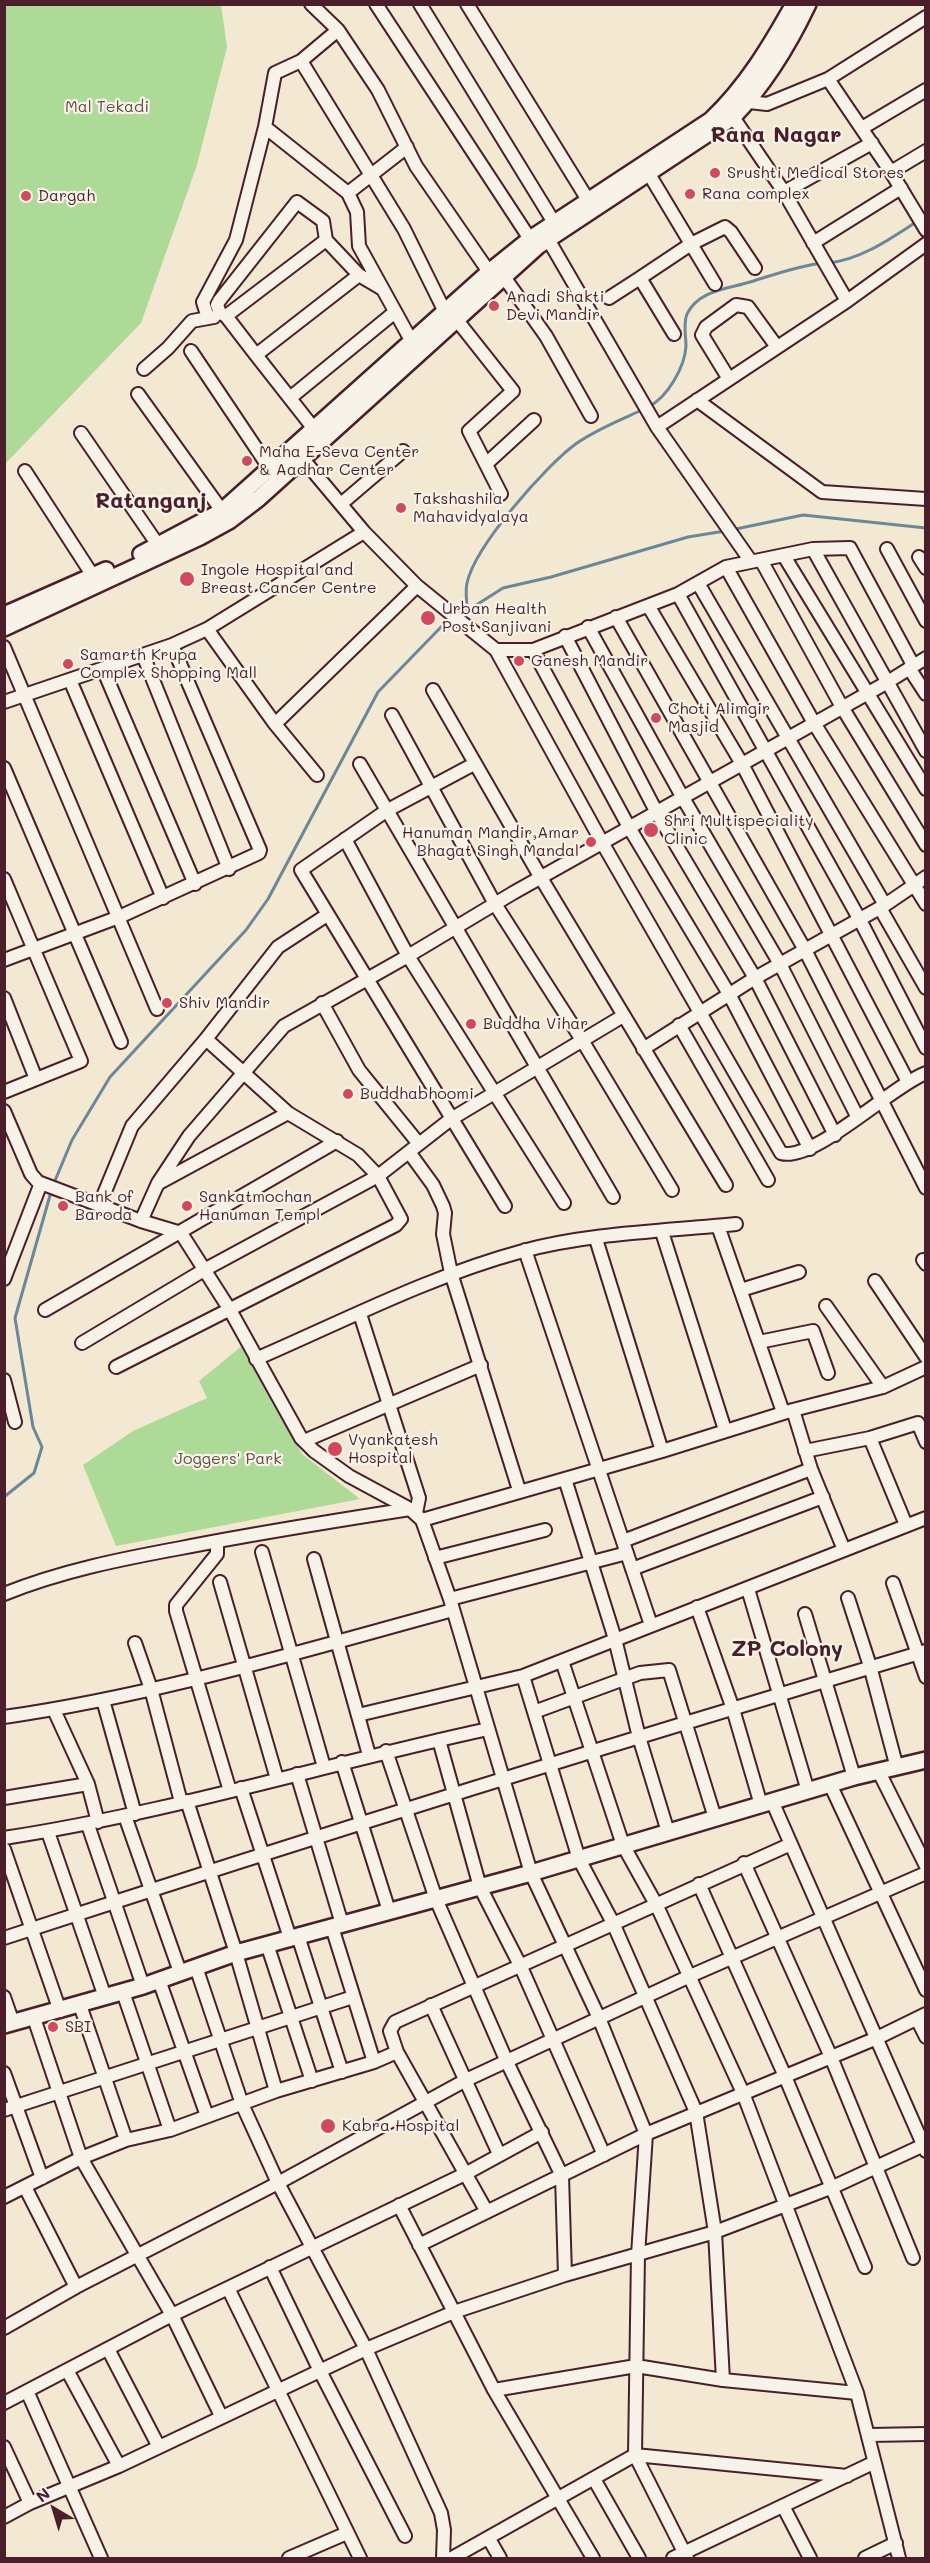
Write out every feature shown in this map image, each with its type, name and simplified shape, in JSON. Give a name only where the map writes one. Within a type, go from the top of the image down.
[{"type":"main road","points":[[547,233],[650,174],[733,117],[794,4]]},
{"type":"main road","points":[[4,628],[230,521],[274,475],[496,274],[588,200],[740,101],[796,29],[808,4]]},
{"type":"main road","points":[[319,435],[412,342],[450,315]]},
{"type":"main road","points":[[4,615],[158,545],[222,511],[274,475]]},
{"type":"main road","points":[[9,2024],[143,1986],[267,1944],[531,1873],[854,1777],[926,1760]]},
{"type":"street","points":[[311,4],[339,30],[378,90],[416,166],[496,274],[546,336],[591,416]]},
{"type":"street","points":[[376,4],[547,233]]},
{"type":"street","points":[[420,4],[655,423],[726,527],[755,560],[926,845]]},
{"type":"street","points":[[467,4],[588,200]]},
{"type":"street","points":[[740,101],[767,104],[828,79],[926,17]]},
{"type":"street","points":[[208,318],[203,302],[236,240],[265,127],[274,73],[301,61],[339,30]]},
{"type":"street","points":[[301,61],[404,229],[450,315],[513,391],[469,431],[501,494]]},
{"type":"street","points":[[828,79],[872,142],[925,229]]},
{"type":"street","points":[[862,128],[926,90]]},
{"type":"street","points":[[733,117],[784,192],[847,301]]},
{"type":"street","points":[[265,127],[348,193],[357,212],[359,246],[412,342]]},
{"type":"street","points":[[784,192],[872,142]]},
{"type":"street","points":[[348,193],[407,147]]},
{"type":"street","points":[[891,172],[926,151]]},
{"type":"street","points":[[650,174],[715,284]]},
{"type":"street","points":[[813,243],[901,188]]},
{"type":"street","points":[[319,435],[217,305],[297,202],[323,221],[326,240],[359,274],[381,288]]},
{"type":"street","points":[[609,298],[692,244],[724,227],[731,232],[755,268]]},
{"type":"street","points":[[144,369],[168,348],[189,324],[223,315],[326,240]]},
{"type":"street","points":[[655,423],[729,379],[847,301],[926,244]]},
{"type":"street","points":[[256,355],[359,274]]},
{"type":"street","points":[[640,278],[674,334]]},
{"type":"street","points":[[729,379],[702,335],[705,327],[736,305],[748,307],[777,347]]},
{"type":"street","points":[[290,398],[395,312]]},
{"type":"street","points":[[191,351],[274,475]]},
{"type":"street","points":[[138,394],[222,511]]},
{"type":"street","points":[[697,400],[822,492],[926,499]]},
{"type":"street","points":[[486,464],[534,420]]},
{"type":"street","points":[[81,434],[158,545]]},
{"type":"street","points":[[340,504],[403,451]]},
{"type":"street","points":[[298,453],[364,532],[417,586],[496,650],[603,844],[701,1011],[777,1149],[787,1155],[810,1149],[835,1135],[907,1080],[926,1073]]},
{"type":"street","points":[[25,471],[93,576]]},
{"type":"street","points":[[4,702],[172,645],[207,628],[364,532]]},
{"type":"street","points":[[496,650],[533,650],[588,627],[649,607],[678,594],[726,567],[813,549],[850,548],[926,694]]},
{"type":"street","points":[[813,549],[926,751]]},
{"type":"street","points":[[887,549],[926,621]]},
{"type":"street","points":[[784,556],[926,789]]},
{"type":"street","points":[[919,557],[926,568]]},
{"type":"street","points":[[726,567],[814,723],[926,904]]},
{"type":"street","points":[[698,583],[883,907],[926,988]]},
{"type":"street","points":[[275,724],[417,586]]},
{"type":"street","points":[[678,594],[860,920],[926,1048]]},
{"type":"street","points":[[649,607],[742,764],[907,1080]]},
{"type":"street","points":[[616,617],[805,950],[926,1188]]},
{"type":"street","points":[[588,627],[683,798],[780,964],[857,1116]]},
{"type":"street","points":[[207,628],[275,724],[317,775]]},
{"type":"street","points":[[565,636],[657,813],[755,978],[835,1135]]},
{"type":"street","points":[[4,960],[119,917],[229,869],[256,856],[260,850],[172,645]]},
{"type":"street","points":[[4,647],[157,1009]]},
{"type":"street","points":[[533,650],[630,829],[729,994],[810,1149]]},
{"type":"street","points":[[143,655],[229,869]]},
{"type":"street","points":[[141,1221],[158,1183],[189,1136],[284,1026],[926,658]]},
{"type":"street","points":[[104,669],[195,884]]},
{"type":"street","points":[[70,680],[163,898]]},
{"type":"street","points":[[433,690],[541,878],[726,1185]]},
{"type":"street","points":[[392,715],[495,904],[582,1040],[672,1191]]},
{"type":"street","points":[[360,764],[613,1197]]},
{"type":"street","points":[[474,764],[386,811],[301,870],[505,1206]]},
{"type":"street","points":[[4,768],[77,933],[121,1042]]},
{"type":"street","points":[[345,839],[408,956],[564,1203]]},
{"type":"street","points":[[643,1049],[755,978],[883,907],[926,878]]},
{"type":"street","points":[[4,879],[81,1061],[4,1092]]},
{"type":"street","points":[[99,1206],[132,1126],[206,1039],[278,947],[327,915]]},
{"type":"street","points":[[4,998],[36,1079]]},
{"type":"street","points":[[322,1003],[359,1070],[414,1148],[443,1206],[443,1234],[451,1273],[519,1490]]},
{"type":"street","points":[[82,1343],[204,1270],[378,1176],[451,1119],[623,1016]]},
{"type":"street","points":[[679,1026],[768,1180]]},
{"type":"street","points":[[116,1367],[399,1223],[400,1214],[378,1176],[358,1155],[288,1113],[206,1039]]},
{"type":"street","points":[[4,1111],[31,1174],[44,1184],[99,1206],[181,1233],[230,1310],[304,1441],[349,1476],[416,1514]]},
{"type":"street","points":[[158,1183],[288,1113]]},
{"type":"street","points":[[45,1310],[337,1141]]},
{"type":"street","points":[[4,1279],[44,1184]]},
{"type":"street","points":[[256,1359],[451,1273],[525,1250],[597,1239],[736,1224]]},
{"type":"street","points":[[718,1226],[759,1342],[844,1550]]},
{"type":"street","points":[[662,1232],[725,1430]]},
{"type":"street","points":[[597,1239],[662,1451]]},
{"type":"street","points":[[525,1250],[651,1624]]},
{"type":"street","points":[[741,1290],[799,1272]]},
{"type":"street","points":[[875,1281],[926,1357]]},
{"type":"street","points":[[826,1306],[883,1387]]},
{"type":"street","points":[[360,1314],[391,1404],[419,1498],[416,1514],[452,1604],[501,1778],[531,1873],[599,2018],[646,2134],[638,2255],[635,2455],[682,2557],[873,2463]]},
{"type":"street","points":[[759,1342],[813,1331],[828,1373]]},
{"type":"street","points":[[304,1441],[481,1365]]},
{"type":"street","points":[[4,1594],[98,1564],[217,1541],[416,1514],[565,1479],[788,1411],[883,1387],[926,1366]]},
{"type":"street","points":[[4,1380],[15,1422]]},
{"type":"street","points":[[805,1451],[870,1438],[918,1423],[926,1442]]},
{"type":"street","points":[[870,1438],[906,1525]]},
{"type":"street","points":[[4,1717],[54,1710],[196,1680],[338,1641],[591,1562],[811,1469]]},
{"type":"street","points":[[565,1479],[615,1639],[639,1737],[668,1832]]},
{"type":"street","points":[[632,1569],[824,1497]]},
{"type":"street","points":[[358,1715],[523,1676],[926,1518]]},
{"type":"street","points":[[435,1558],[545,1530]]},
{"type":"street","points":[[217,1541],[217,1554],[176,1605],[176,1616],[235,1789],[322,2008],[342,2072]]},
{"type":"street","points":[[262,1552],[324,1767]]},
{"type":"street","points":[[314,1559],[369,1755]]},
{"type":"street","points":[[220,1582],[277,1779]]},
{"type":"street","points":[[893,1583],[922,1652],[926,1677]]},
{"type":"street","points":[[748,1589],[808,1791]]},
{"type":"street","points":[[848,1598],[870,1666],[897,1768]]},
{"type":"street","points":[[4,2517],[30,2503],[72,2488],[366,2349],[454,2312],[565,2275],[716,2232],[833,2187],[877,2165],[925,2146],[791,1844],[766,1803],[697,1607]]},
{"type":"street","points":[[805,1614],[854,1777]]},
{"type":"street","points":[[135,1643],[184,1802],[236,1953],[276,2091]]},
{"type":"street","points":[[4,1938],[114,1900],[501,1778],[593,1753],[870,1666],[922,1652]]},
{"type":"street","points":[[562,1661],[623,1845],[657,1906],[742,2093],[857,2393],[899,2559]]},
{"type":"street","points":[[534,1712],[640,1673],[669,1670],[715,1818]]},
{"type":"street","points":[[523,1676],[579,1858],[613,1923],[696,2112],[716,2232],[723,2380]]},
{"type":"street","points":[[103,1700],[150,1889],[180,1972]]},
{"type":"street","points":[[54,1710],[88,1784],[93,1824],[114,1900],[143,1986]]},
{"type":"street","points":[[4,1838],[93,1824],[369,1755],[488,1729]]},
{"type":"street","points":[[439,1740],[480,1887],[521,1967],[551,2040],[604,2155]]},
{"type":"street","points":[[386,1751],[436,1899],[507,2062],[562,2176],[565,2275]]},
{"type":"street","points":[[342,1762],[389,1911]]},
{"type":"street","points":[[879,1772],[926,1866]]},
{"type":"street","points":[[297,1774],[316,1836],[354,1997],[374,2062]]},
{"type":"street","points":[[4,1798],[88,1784]]},
{"type":"street","points":[[830,1784],[878,1892],[926,1990]]},
{"type":"street","points":[[48,1832],[105,1997]]},
{"type":"street","points":[[487,2212],[397,2052],[390,2031],[391,2026],[399,2019],[521,1967],[613,1923],[657,1906],[744,1863],[791,1844]]},
{"type":"street","points":[[4,1849],[60,2010]]},
{"type":"street","points":[[744,1863],[831,2057],[913,2258]]},
{"type":"street","points":[[4,2328],[76,2287],[278,2183],[466,2080],[690,1976],[926,1873]]},
{"type":"street","points":[[699,1884],[833,2187],[865,2267]]},
{"type":"street","points":[[267,1944],[312,2081]]},
{"type":"street","points":[[196,1967],[242,2104],[278,2183],[366,2349],[441,2513],[444,2529],[443,2559]]},
{"type":"street","points":[[159,1980],[207,2116]]},
{"type":"street","points":[[123,1992],[170,2130]]},
{"type":"street","points":[[4,1997],[9,2024]]},
{"type":"street","points":[[10,2108],[354,1997]]},
{"type":"street","points":[[80,2005],[126,2140]]},
{"type":"street","points":[[431,2005],[499,2154]]},
{"type":"street","points":[[419,2245],[646,2134],[784,2074],[877,2038],[921,2017],[926,2037]]},
{"type":"street","points":[[34,2018],[81,2158],[172,2315],[221,2416]]},
{"type":"street","points":[[4,2197],[81,2158],[126,2140],[170,2130],[276,2091],[374,2062],[397,2052]]},
{"type":"street","points":[[4,2073],[10,2108],[42,2178]]},
{"type":"street","points":[[4,2403],[172,2315],[465,2174],[542,2133]]},
{"type":"street","points":[[25,2187],[76,2287]]},
{"type":"street","points":[[399,2205],[494,2390],[593,2559]]},
{"type":"street","points":[[270,2266],[320,2371],[405,2536]]},
{"type":"street","points":[[228,2288],[360,2559]]},
{"type":"street","points":[[108,2349],[159,2447]]},
{"type":"street","points":[[494,2390],[636,2366],[723,2380],[857,2393]]},
{"type":"street","points":[[67,2370],[119,2466]]},
{"type":"street","points":[[27,2391],[72,2488],[101,2559]]},
{"type":"street","points":[[869,2435],[926,2434]]},
{"type":"street","points":[[4,2447],[30,2503]]},
{"type":"street","points":[[452,2559],[635,2455],[847,2476]]},
{"type":"street","points":[[594,2478],[639,2559]]},
{"type":"street","points":[[783,2506],[810,2559]]},
{"type":"street","points":[[289,2559],[347,2533]]},
{"type":"street","points":[[489,2539],[500,2559]]},
{"type":"street","points":[[865,2559],[896,2543]]},
{"type":"green space","name":"Mal Tekadi","points":[[5,4],[221,5],[227,47],[197,165],[141,323],[5,464]]},
{"type":"green space","name":"Joggers' Park","points":[[243,1345],[302,1454],[360,1499],[116,1546],[83,1465],[133,1431],[207,1398],[199,1381]]},
{"type":"waterway","points":[[828,263],[863,253],[916,222]]},
{"type":"waterway","points":[[648,407],[662,397],[679,372],[685,354],[687,314],[699,300],[724,289],[795,268],[822,263]]},
{"type":"waterway","points":[[467,610],[466,586],[473,567],[513,507],[548,469],[577,443],[642,410]]},
{"type":"waterway","points":[[731,530],[803,515],[926,528]]},
{"type":"waterway","points":[[459,616],[503,588],[551,577],[688,537],[725,531]]},
{"type":"waterway","points":[[54,1183],[72,1140],[110,1077],[246,930],[268,899],[378,692],[442,626],[453,619]]},
{"type":"waterway","points":[[4,1497],[34,1473],[42,1447],[33,1427],[15,1318],[51,1192]]},
{"type":"place","name":"Srushti Medical Stores","points":[[715,173]]},
{"type":"place","name":"Rana complex","points":[[690,194]]},
{"type":"place","name":"Dargah","points":[[26,196]]},
{"type":"place","name":"Anadi Shakti Devi Mandir","points":[[494,306]]},
{"type":"place","name":"Maha E-Seva Center & Aadhar Center","points":[[247,461]]},
{"type":"place","name":"Takshashila Mahavidyalaya","points":[[401,508]]},
{"type":"place","name":"Ingole Hospital and Breast Cancer Centre","points":[[187,579]]},
{"type":"place","name":"Urban Health Post Sanjivani","points":[[428,618]]},
{"type":"place","name":"Ganesh Mandir","points":[[519,661]]},
{"type":"place","name":"Samarth Krupa Complex Shopping Mall","points":[[68,664]]},
{"type":"place","name":"Choti Alimgir Masjid","points":[[656,718]]},
{"type":"place","name":"Shri Multispeciality Clinic","points":[[651,830]]},
{"type":"place","name":"Hanuman Mandir,Amar Bhagat Singh Mandal","points":[[591,842]]},
{"type":"place","name":"Shiv Mandir","points":[[167,1003]]},
{"type":"place","name":"Buddha Vihar","points":[[471,1024]]},
{"type":"place","name":"Buddhabhoomi","points":[[348,1094]]},
{"type":"place","name":"Bank of Baroda","points":[[63,1206]]},
{"type":"place","name":"Sankatmochan Hanuman Templ","points":[[187,1206]]},
{"type":"place","name":"Vyankatesh Hospital","points":[[335,1449]]},
{"type":"place","name":"SBI","points":[[53,2027]]},
{"type":"place","name":"Kabra Hospital","points":[[328,2126]]},
{"type":"district","name":"Rana Nagar","points":[[776,135]]},
{"type":"district","name":"Ratanganj","points":[[151,501]]},
{"type":"district","name":"ZP Colony","points":[[787,1649]]}]
